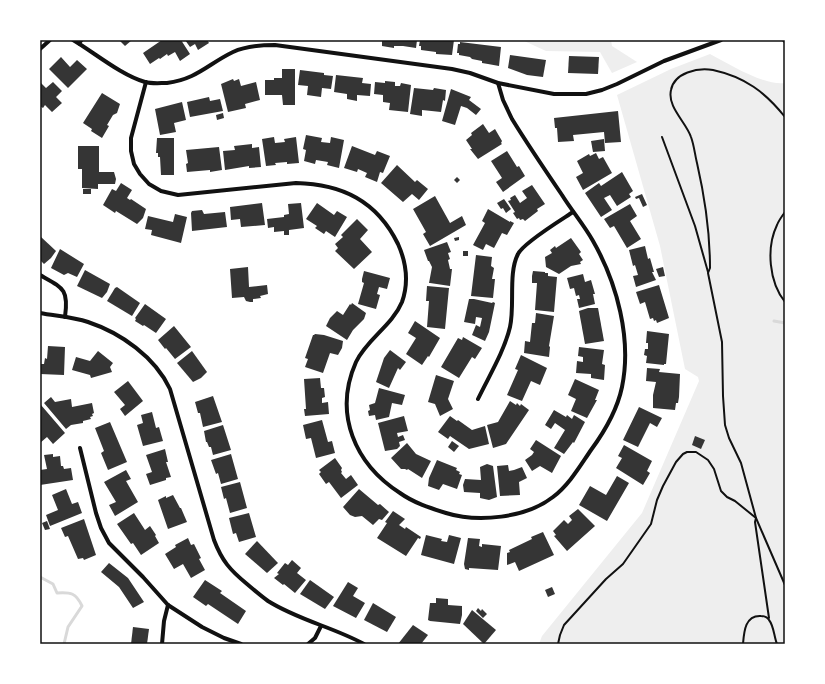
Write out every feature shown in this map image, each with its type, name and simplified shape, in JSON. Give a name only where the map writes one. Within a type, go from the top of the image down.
[{"type":"street","points":[[40,49],[50,40]]},
{"type":"street","points":[[74,40],[81,42],[127,74],[146,82],[175,82],[190,77],[232,52],[246,47],[275,45],[452,69],[470,73],[498,83],[554,94],[586,94],[617,84],[664,62],[721,40]]},
{"type":"street","points":[[146,82],[131,138],[131,151],[134,164],[149,184],[161,191],[178,195],[296,183],[315,184],[337,189],[358,198],[377,213],[391,231],[402,254],[407,273],[406,290],[400,307],[389,322],[367,345],[356,362],[348,386],[346,407],[349,428],[357,449],[369,466],[383,480],[401,494],[426,506],[452,515],[483,518],[511,515],[537,508],[554,497],[570,480],[604,433],[615,410],[622,388],[625,363],[624,334],[617,301],[608,273],[593,242],[512,119],[503,100],[498,83]]},
{"type":"street","points":[[478,399],[505,343],[510,326],[514,270],[518,254],[527,244],[573,212]]},
{"type":"street","points":[[40,275],[63,290],[67,303],[65,317]]},
{"type":"street","points":[[40,313],[88,322],[132,344],[155,366],[166,380],[170,389],[214,540],[225,563],[232,572],[267,600],[321,626],[349,636],[364,644]]},
{"type":"street","points":[[80,448],[101,528],[109,544],[168,605],[202,627],[224,638],[241,644]]},
{"type":"street","points":[[162,644],[164,621],[168,605]]},
{"type":"street","points":[[308,644],[315,638],[321,626]]},
{"type":"path","points":[[708,274],[710,268],[710,236],[704,194],[691,137],[672,102],[670,92],[673,83],[679,77],[687,73],[704,70],[712,70],[730,75],[747,82],[756,88],[785,118]]},
{"type":"path","points":[[662,137],[695,226],[708,274],[722,342],[723,396],[727,432],[741,463],[756,518],[785,585]]},
{"type":"path","points":[[785,212],[777,224],[771,254],[773,278],[778,291],[785,302]]},
{"type":"path","points":[[558,644],[564,625],[606,579],[623,564],[651,524],[657,500],[663,486],[676,462],[683,454],[687,452],[696,452],[708,460],[714,468],[722,491],[727,497],[735,501],[756,518]]},
{"type":"path","points":[[756,518],[755,522],[759,555],[769,618],[777,644]]},
{"type":"path","points":[[743,644],[745,628],[750,619],[757,616],[765,616],[769,618]]},
{"type":"shaded area","points":[[522,40],[611,40],[612,46],[637,62],[612,73],[600,52],[546,51]]},
{"type":"shaded area","points":[[710,54],[757,78],[777,83],[785,83],[785,644],[539,644],[542,636],[642,513],[699,381],[698,377],[685,369],[660,246],[617,95],[671,69]]},
{"type":"building","points":[[119,40],[132,40],[125,46]]},
{"type":"building","points":[[162,40],[181,40],[190,54],[180,61],[175,52],[168,56],[167,54],[150,64],[143,53]]},
{"type":"building","points":[[185,40],[207,40],[209,43],[198,50],[195,44],[190,47]]},
{"type":"building","points":[[382,40],[417,40],[416,48],[394,46],[394,48],[382,46]]},
{"type":"building","points":[[420,40],[454,40],[452,55],[436,54],[436,52],[421,50],[421,46],[419,46]]},
{"type":"building","points":[[460,42],[501,47],[499,66],[482,63],[482,61],[459,55],[459,53],[457,53],[458,44],[460,44]]},
{"type":"building","points":[[510,55],[546,60],[543,77],[527,75],[508,68]]},
{"type":"building","points":[[569,56],[599,57],[598,74],[568,73]]},
{"type":"building","points":[[61,57],[70,67],[77,60],[87,69],[68,88],[49,69]]},
{"type":"building","points":[[282,69],[295,69],[295,105],[283,105],[282,95],[265,95],[265,80],[282,78]]},
{"type":"building","points":[[300,70],[324,73],[324,75],[333,76],[331,89],[322,88],[321,97],[307,95],[308,86],[298,85]]},
{"type":"building","points":[[336,75],[363,78],[362,83],[371,84],[370,96],[357,95],[357,101],[347,99],[347,94],[334,92]]},
{"type":"building","points":[[233,79],[234,81],[239,79],[241,86],[256,82],[260,100],[245,104],[246,108],[228,112],[221,84]]},
{"type":"building","points":[[385,81],[395,82],[395,86],[400,86],[401,83],[411,85],[408,112],[389,110],[390,103],[383,102],[383,95],[374,94],[375,82],[385,83]]},
{"type":"building","points":[[40,82],[46,88],[53,82],[62,91],[56,97],[62,103],[52,112],[45,105],[43,108],[40,106]]},
{"type":"building","points":[[414,88],[433,90],[434,88],[446,90],[445,101],[443,100],[441,112],[422,110],[422,116],[410,114]]},
{"type":"building","points":[[451,89],[471,97],[469,100],[481,109],[476,115],[467,108],[461,106],[455,125],[442,121]]},
{"type":"building","points":[[102,93],[120,104],[117,113],[113,115],[107,125],[109,126],[102,138],[91,131],[92,129],[83,123]]},
{"type":"building","points":[[209,97],[210,101],[220,99],[223,111],[190,117],[187,102]]},
{"type":"building","points":[[182,102],[186,120],[174,123],[176,132],[160,135],[155,109]]},
{"type":"building","points":[[618,111],[621,142],[605,143],[604,132],[573,135],[574,141],[558,142],[557,128],[555,128],[554,118]]},
{"type":"building","points":[[223,113],[224,118],[217,120],[216,115]]},
{"type":"building","points":[[483,124],[489,133],[495,129],[502,141],[502,144],[478,159],[470,149],[472,149],[466,140],[472,135],[471,133]]},
{"type":"building","points":[[306,135],[322,138],[321,142],[330,143],[331,137],[344,140],[339,168],[327,165],[328,162],[316,160],[315,164],[304,161],[306,150],[303,149]]},
{"type":"building","points":[[274,137],[275,143],[285,142],[284,139],[296,137],[299,163],[275,163],[276,165],[266,166],[262,139]]},
{"type":"building","points":[[157,138],[174,138],[174,175],[161,175],[160,157],[158,157],[158,153],[156,153]]},
{"type":"building","points":[[604,139],[605,151],[593,152],[591,141]]},
{"type":"building","points":[[252,144],[252,148],[259,147],[261,167],[249,168],[249,166],[225,170],[223,151],[235,150],[234,146]]},
{"type":"building","points":[[78,146],[99,146],[99,172],[114,172],[116,179],[115,184],[98,184],[98,189],[82,188],[82,169],[78,169]]},
{"type":"building","points":[[352,146],[375,155],[377,151],[390,156],[383,173],[380,172],[377,182],[365,177],[367,173],[358,169],[357,172],[344,168]]},
{"type":"building","points":[[219,147],[222,170],[210,172],[210,170],[187,172],[186,164],[188,163],[186,150]]},
{"type":"building","points":[[507,151],[517,167],[519,166],[525,176],[503,192],[496,182],[502,178],[491,161]]},
{"type":"building","points":[[596,153],[599,159],[603,157],[612,173],[583,190],[576,177],[583,173],[577,161],[589,154],[590,156]]},
{"type":"building","points":[[397,165],[415,182],[417,180],[428,189],[419,200],[412,194],[403,202],[381,183]]},
{"type":"building","points":[[622,172],[633,191],[629,194],[631,197],[617,206],[610,195],[604,198],[612,210],[601,217],[585,193],[599,183],[601,186]]},
{"type":"building","points":[[457,177],[460,180],[457,183],[454,180]]},
{"type":"building","points":[[121,183],[132,190],[127,198],[146,209],[143,218],[137,224],[103,205],[112,189],[116,191]]},
{"type":"building","points":[[532,185],[545,204],[537,209],[538,211],[525,221],[523,219],[520,220],[519,218],[517,219],[513,213],[515,212],[508,201],[515,195],[520,203],[527,198],[522,191]]},
{"type":"building","points":[[83,189],[91,189],[91,194],[83,194]]},
{"type":"building","points":[[642,194],[647,205],[643,207],[639,198],[636,199],[635,197]]},
{"type":"building","points":[[435,196],[450,223],[462,216],[466,225],[430,246],[423,234],[426,232],[413,209]]},
{"type":"building","points":[[504,199],[511,209],[506,213],[497,203]]},
{"type":"building","points":[[262,203],[265,225],[241,227],[240,219],[231,220],[230,207]]},
{"type":"building","points":[[301,203],[304,228],[289,230],[289,235],[284,235],[284,231],[274,232],[274,227],[268,228],[267,219],[284,217],[284,215],[289,214],[288,204]]},
{"type":"building","points":[[317,203],[334,215],[337,211],[347,217],[335,237],[326,231],[324,234],[315,228],[317,226],[306,219]]},
{"type":"building","points":[[630,204],[637,216],[630,221],[641,239],[627,248],[614,226],[610,228],[604,219]]},
{"type":"building","points":[[488,209],[514,223],[507,235],[502,233],[494,248],[486,244],[483,250],[473,245],[485,223],[482,221]]},
{"type":"building","points":[[202,210],[204,214],[225,212],[227,227],[192,231],[191,213],[192,211]]},
{"type":"building","points":[[175,214],[187,217],[181,243],[151,235],[152,230],[145,229],[148,216],[173,222]]},
{"type":"building","points":[[357,219],[368,230],[360,239],[372,252],[354,269],[335,251],[338,248],[335,244],[343,237],[341,235]]},
{"type":"building","points":[[40,236],[56,251],[44,264],[40,260]]},
{"type":"building","points":[[459,237],[459,240],[455,241],[454,238]]},
{"type":"building","points":[[571,238],[581,252],[579,254],[583,260],[580,262],[581,264],[571,266],[559,274],[546,267],[545,257],[552,253],[550,250],[555,246],[556,248]]},
{"type":"building","points":[[447,242],[451,252],[448,253],[450,259],[448,260],[450,269],[452,269],[450,286],[429,283],[432,267],[424,250]]},
{"type":"building","points":[[645,246],[648,259],[650,258],[654,272],[652,272],[656,280],[636,287],[633,276],[638,275],[635,265],[633,266],[629,250]]},
{"type":"building","points":[[60,249],[84,264],[77,277],[68,273],[64,275],[51,268]]},
{"type":"building","points":[[463,251],[468,251],[468,256],[463,256]]},
{"type":"building","points":[[476,255],[492,257],[491,266],[494,268],[492,279],[495,279],[493,298],[471,296]]},
{"type":"building","points":[[248,267],[249,287],[267,285],[268,294],[260,296],[261,298],[253,299],[253,302],[246,301],[244,297],[232,298],[230,269]]},
{"type":"building","points":[[663,267],[665,276],[659,277],[656,269]]},
{"type":"building","points":[[85,270],[110,284],[107,292],[102,298],[77,286]]},
{"type":"building","points":[[364,271],[390,278],[387,289],[379,287],[377,294],[380,295],[376,309],[358,304],[364,283],[362,282],[362,279]]},
{"type":"building","points":[[533,271],[545,272],[548,273],[548,276],[557,277],[554,312],[535,310],[537,283],[532,283]]},
{"type":"building","points":[[583,274],[585,282],[591,280],[595,294],[593,294],[595,304],[579,308],[577,299],[580,299],[579,295],[576,296],[574,288],[570,289],[567,278]]},
{"type":"building","points":[[659,285],[669,318],[657,323],[653,318],[650,319],[645,302],[640,304],[636,292]]},
{"type":"building","points":[[427,286],[449,288],[445,329],[427,327],[429,301],[426,301]]},
{"type":"building","points":[[117,287],[140,303],[132,316],[107,301]]},
{"type":"building","points":[[469,299],[495,303],[489,332],[485,341],[472,335],[476,325],[480,327],[482,318],[476,317],[475,324],[464,322]]},
{"type":"building","points":[[352,303],[366,313],[364,319],[353,330],[347,340],[326,326],[330,318],[337,311],[343,315]]},
{"type":"building","points":[[145,304],[166,319],[156,333],[135,321],[135,318]]},
{"type":"building","points":[[588,308],[598,308],[604,341],[585,344],[579,311]]},
{"type":"building","points":[[536,313],[554,316],[549,346],[549,357],[524,353],[525,341],[530,342],[532,323],[535,323]]},
{"type":"building","points":[[415,321],[440,338],[429,357],[428,356],[422,365],[406,354],[416,338],[408,333]]},
{"type":"building","points":[[174,326],[191,347],[175,359],[158,340]]},
{"type":"building","points":[[647,331],[669,334],[666,364],[646,363],[647,356],[644,355],[645,349],[648,349],[648,343],[646,343]]},
{"type":"building","points":[[313,335],[324,335],[343,341],[342,348],[338,355],[330,353],[323,373],[305,367],[308,359],[305,358]]},
{"type":"building","points":[[463,337],[482,348],[475,359],[472,357],[459,378],[441,367],[458,338],[462,340]]},
{"type":"building","points":[[48,346],[65,347],[64,375],[40,374],[40,364],[44,364],[45,358],[47,359]]},
{"type":"building","points":[[579,347],[604,350],[602,364],[605,365],[604,380],[591,378],[591,374],[576,373],[577,361],[583,362],[583,357],[578,356]]},
{"type":"building","points":[[390,350],[406,362],[400,370],[398,368],[389,388],[376,382],[384,358]]},
{"type":"building","points":[[98,351],[113,363],[110,367],[112,372],[91,378],[90,375],[72,370],[76,357],[90,361]]},
{"type":"building","points":[[192,351],[207,372],[201,378],[193,382],[177,363]]},
{"type":"building","points":[[521,355],[547,368],[540,385],[531,381],[522,401],[507,395],[518,370],[515,369]]},
{"type":"building","points":[[647,368],[660,369],[659,372],[680,374],[679,397],[675,410],[653,408],[653,395],[656,382],[646,381]]},
{"type":"building","points":[[436,375],[454,381],[448,399],[453,409],[440,416],[435,404],[428,402]]},
{"type":"building","points":[[320,378],[321,388],[324,388],[325,397],[322,398],[322,403],[328,402],[329,414],[305,416],[304,379]]},
{"type":"building","points":[[575,379],[599,390],[595,400],[597,400],[587,418],[571,411],[576,399],[568,395]]},
{"type":"building","points":[[128,381],[143,401],[125,416],[120,409],[125,405],[114,392]]},
{"type":"building","points":[[379,388],[405,395],[402,405],[392,403],[389,417],[376,420],[375,415],[369,416],[368,411],[370,410],[369,405],[375,403]]},
{"type":"building","points":[[213,396],[222,422],[203,427],[200,413],[198,413],[195,402]]},
{"type":"building","points":[[51,397],[55,402],[71,399],[72,407],[92,403],[94,413],[92,414],[93,416],[90,417],[91,419],[83,421],[83,423],[71,425],[66,429],[44,403]]},
{"type":"building","points":[[510,401],[516,405],[517,403],[520,406],[521,404],[529,410],[506,444],[493,448],[487,425],[498,422]]},
{"type":"building","points":[[41,405],[65,433],[53,444],[47,437],[40,443]]},
{"type":"building","points":[[639,407],[662,418],[657,427],[650,423],[638,447],[623,440]]},
{"type":"building","points":[[554,410],[566,417],[567,415],[572,419],[574,415],[585,422],[574,443],[573,442],[564,454],[554,448],[565,430],[555,423],[551,429],[545,425]]},
{"type":"building","points":[[152,412],[156,428],[159,427],[163,441],[143,446],[137,425],[143,423],[141,415]]},
{"type":"building","points":[[404,416],[408,431],[397,433],[398,437],[403,435],[405,440],[399,442],[400,446],[397,449],[385,451],[378,423]]},
{"type":"building","points":[[450,416],[472,430],[485,426],[489,444],[469,449],[450,436],[448,439],[438,432]]},
{"type":"building","points":[[322,420],[328,442],[332,441],[335,453],[316,458],[311,438],[306,439],[303,425]]},
{"type":"building","points":[[110,422],[127,462],[108,470],[101,453],[104,451],[95,428]]},
{"type":"building","points":[[223,425],[231,450],[213,455],[211,447],[209,447],[206,442],[204,431]]},
{"type":"building","points":[[695,436],[705,440],[701,449],[692,445]]},
{"type":"building","points":[[536,440],[561,456],[552,473],[540,466],[532,471],[525,460],[534,452],[530,449]]},
{"type":"building","points":[[452,441],[459,446],[454,452],[448,447]]},
{"type":"building","points":[[407,443],[416,454],[431,461],[422,478],[408,469],[401,469],[391,458]]},
{"type":"building","points":[[624,445],[652,461],[647,471],[650,473],[643,485],[616,468],[622,458],[618,456]]},
{"type":"building","points":[[165,449],[168,462],[166,462],[171,477],[150,485],[146,474],[152,472],[146,455]]},
{"type":"building","points":[[53,454],[53,457],[60,456],[61,466],[63,466],[64,469],[71,468],[73,480],[40,485],[40,470],[47,469],[44,455]]},
{"type":"building","points":[[231,454],[238,479],[221,484],[218,473],[216,474],[211,460]]},
{"type":"building","points":[[335,458],[342,468],[341,473],[346,479],[351,475],[358,485],[341,498],[329,482],[326,484],[319,474],[321,472],[319,470]]},
{"type":"building","points":[[437,460],[457,468],[456,470],[460,472],[459,474],[462,475],[457,489],[443,484],[439,490],[428,486],[429,478]]},
{"type":"building","points":[[487,464],[493,466],[497,497],[489,500],[480,498],[480,493],[464,492],[463,485],[465,479],[481,480],[480,467]]},
{"type":"building","points":[[508,465],[509,471],[522,467],[527,478],[519,482],[520,495],[500,496],[497,466]]},
{"type":"building","points":[[126,470],[131,479],[126,481],[138,502],[115,516],[109,505],[116,502],[104,482]]},
{"type":"building","points":[[617,476],[629,483],[607,521],[579,505],[590,486],[606,495]]},
{"type":"building","points":[[240,482],[247,508],[230,513],[221,487]]},
{"type":"building","points":[[66,489],[72,504],[78,502],[82,513],[50,526],[46,515],[58,510],[52,495]]},
{"type":"building","points":[[359,489],[389,512],[382,520],[379,519],[373,525],[362,516],[355,517],[350,515],[343,507]]},
{"type":"building","points":[[173,495],[187,522],[168,529],[158,500],[166,496],[166,498]]},
{"type":"building","points":[[578,509],[595,526],[567,551],[554,536],[556,535],[553,531],[564,520],[568,524],[572,520],[569,516]]},
{"type":"building","points":[[393,511],[405,519],[399,525],[405,529],[406,527],[421,537],[420,539],[418,538],[406,556],[377,538],[387,523],[385,522]]},
{"type":"building","points":[[134,513],[145,530],[150,526],[159,543],[141,555],[117,524]]},
{"type":"building","points":[[249,513],[256,537],[239,542],[236,533],[233,534],[229,518]]},
{"type":"building","points":[[84,519],[96,555],[84,560],[83,558],[78,559],[68,536],[65,537],[61,528]]},
{"type":"building","points":[[47,521],[50,529],[45,530],[42,523]]},
{"type":"building","points":[[543,532],[554,555],[519,571],[515,562],[507,565],[507,553],[510,552],[509,550]]},
{"type":"building","points":[[426,535],[442,539],[441,541],[447,542],[449,535],[461,538],[454,564],[421,555]]},
{"type":"building","points":[[188,538],[191,545],[194,544],[201,558],[199,559],[205,570],[191,578],[183,564],[174,569],[165,554],[176,547],[175,545]]},
{"type":"building","points":[[468,538],[480,539],[479,546],[482,547],[482,544],[501,546],[498,570],[465,569],[464,564]]},
{"type":"building","points":[[257,541],[278,563],[267,573],[245,554]]},
{"type":"building","points":[[292,560],[301,568],[297,573],[306,580],[295,593],[274,578],[279,574],[277,573],[285,563],[288,565]]},
{"type":"building","points":[[109,563],[128,578],[144,602],[133,608],[119,587],[101,572]]},
{"type":"building","points":[[205,580],[222,591],[220,593],[246,611],[238,624],[208,604],[206,606],[193,597]]},
{"type":"building","points":[[310,580],[334,597],[325,609],[300,594]]},
{"type":"building","points":[[348,582],[358,588],[353,596],[365,603],[356,618],[333,606]]},
{"type":"building","points":[[552,587],[555,594],[548,597],[545,590]]},
{"type":"building","points":[[436,598],[448,599],[448,605],[462,606],[460,624],[428,620],[430,603],[436,603]]},
{"type":"building","points":[[373,603],[396,617],[387,632],[364,620]]},
{"type":"building","points":[[478,608],[481,611],[482,609],[487,614],[483,618],[476,611]]},
{"type":"building","points":[[472,610],[496,630],[484,644],[463,624]]},
{"type":"building","points":[[413,625],[428,635],[421,644],[398,644]]},
{"type":"building","points":[[133,627],[149,629],[147,644],[131,644]]},
{"type":"waterway","points":[[774,321],[785,323]]},
{"type":"waterway","points":[[40,577],[53,584],[57,593],[69,593],[78,598],[82,606],[68,627],[64,644]]}]
